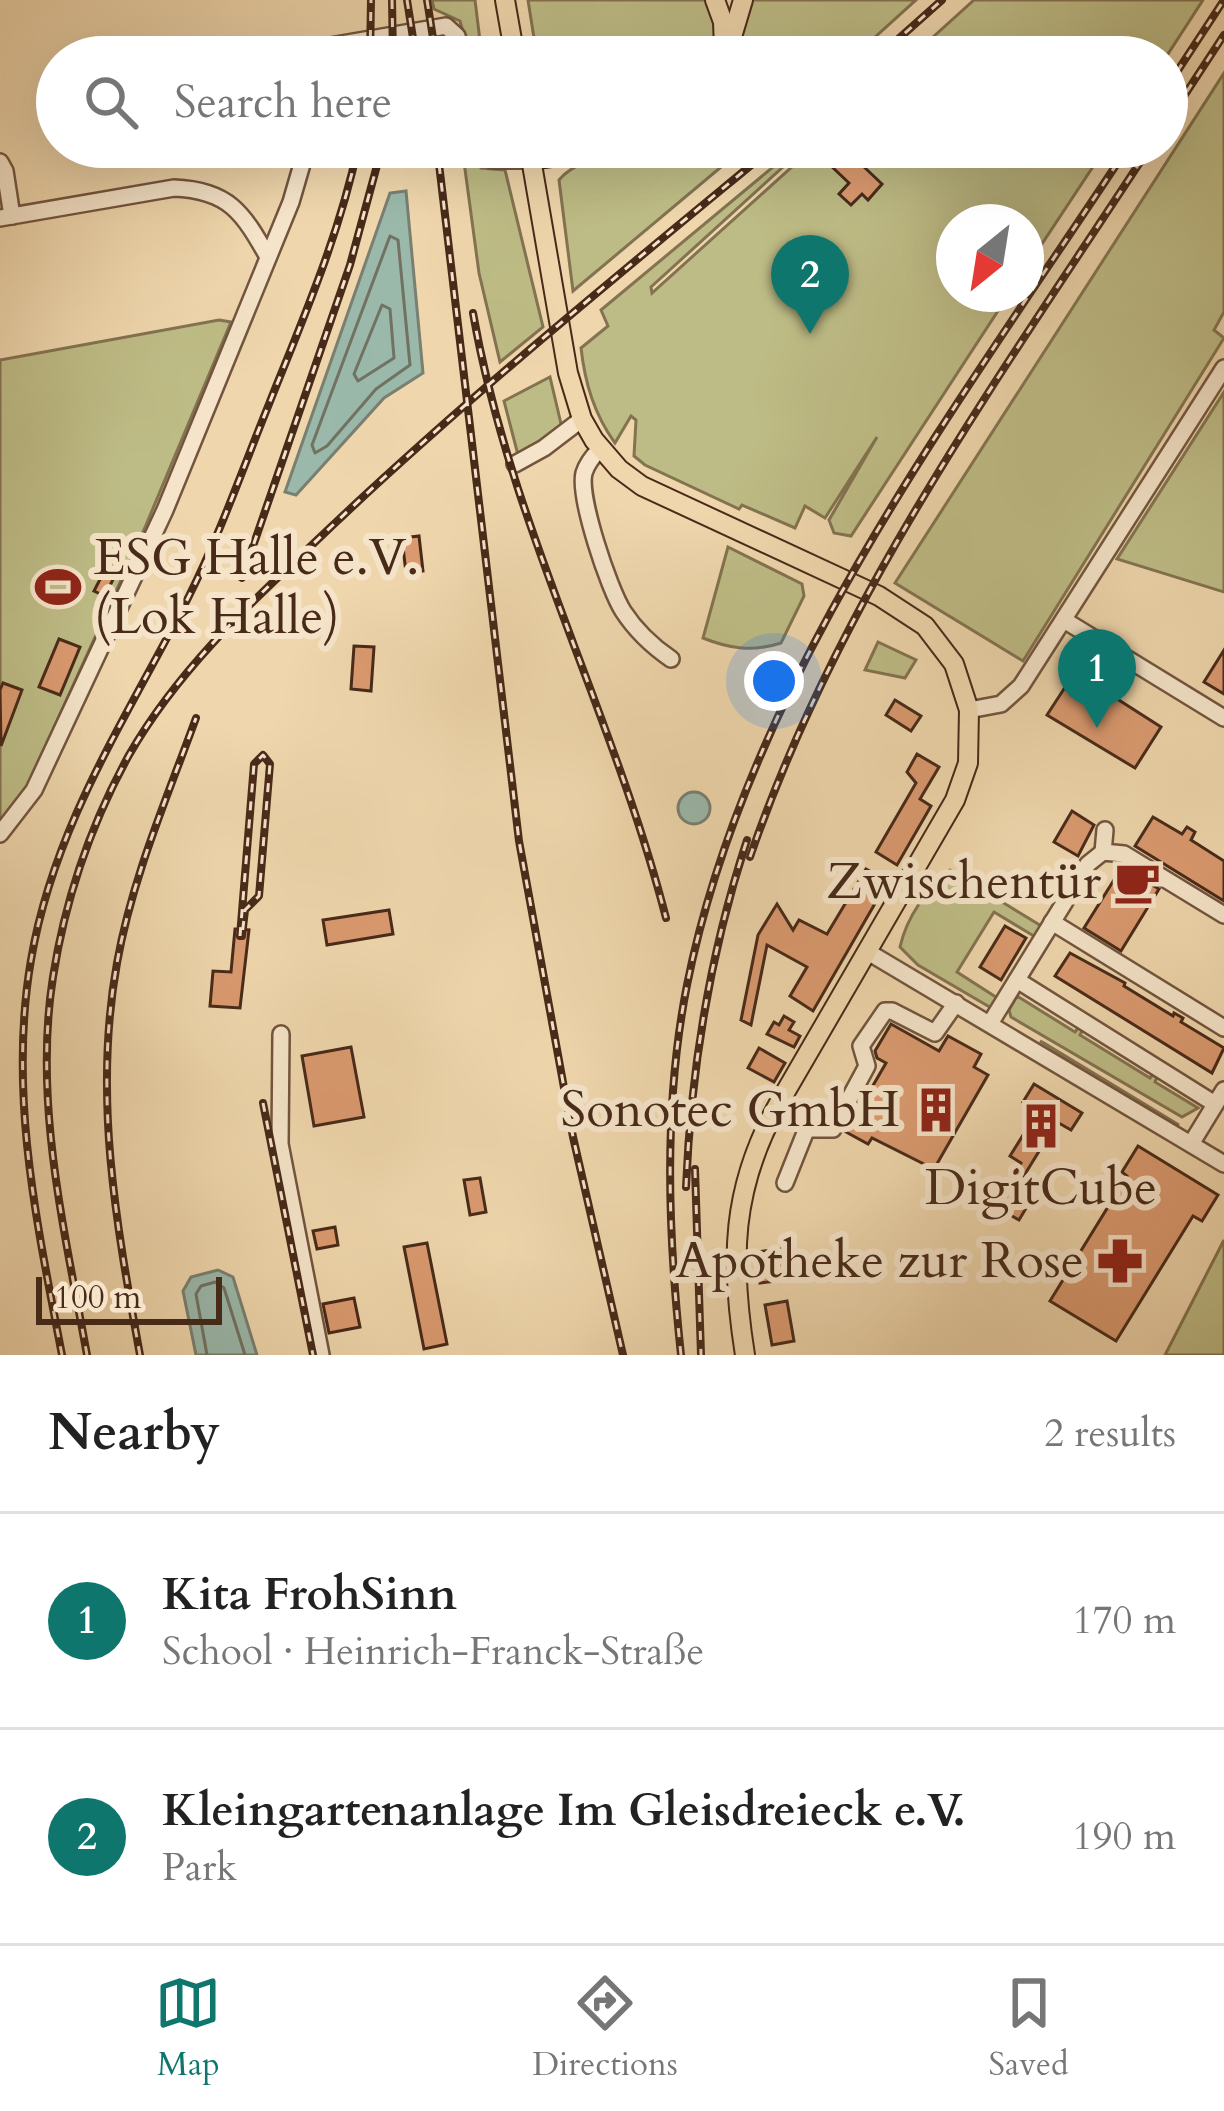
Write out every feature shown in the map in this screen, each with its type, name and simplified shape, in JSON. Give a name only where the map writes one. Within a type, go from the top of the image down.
[{"type":"main road","points":[[505,0],[511,36]]},
{"type":"main road","points":[[716,0],[724,36]]},
{"type":"main road","points":[[732,36],[743,0]]},
{"type":"main road","points":[[533,168],[566,360],[582,419],[601,449],[642,486],[909,613],[947,652],[965,688],[969,710],[969,756],[960,790],[779,1103],[754,1155],[737,1220],[735,1286],[745,1355]]},
{"type":"street","points":[[388,36],[446,26],[457,36]]},
{"type":"street","points":[[0,162],[6,217],[196,188],[234,206],[268,257]]},
{"type":"street","points":[[0,834],[34,790],[165,510],[301,168]]},
{"type":"street","points":[[969,710],[994,707],[1013,696],[1224,368]]},
{"type":"street","points":[[514,464],[582,419]]},
{"type":"street","points":[[601,449],[588,462],[583,487],[604,568],[625,614],[671,659]]},
{"type":"street","points":[[1064,620],[1224,718]]},
{"type":"street","points":[[991,1022],[1088,864],[1103,852],[1106,830]]},
{"type":"street","points":[[1103,852],[1124,854],[1224,915]]},
{"type":"street","points":[[1052,922],[1224,1028]]},
{"type":"street","points":[[868,952],[1224,1164]]},
{"type":"street","points":[[1017,980],[1220,1097],[1191,1144]]},
{"type":"street","points":[[779,1103],[812,1129],[833,1129],[867,1066],[861,1046],[884,1011],[935,1033],[956,1003]]},
{"type":"street","points":[[281,1034],[280,1144],[321,1355]]},
{"type":"street","points":[[785,1183],[809,1123]]},
{"type":"shaded area","points":[[432,0],[475,0],[479,36],[464,36],[460,21],[434,9]]},
{"type":"shaded area","points":[[528,0],[707,0],[717,34],[717,36],[534,36]]},
{"type":"shaded area","points":[[748,0],[916,0],[876,36],[739,36]]},
{"type":"shaded area","points":[[974,0],[1203,0],[1180,36],[934,36]]},
{"type":"shaded area","points":[[1224,73],[1224,312],[1214,330],[1224,338],[1023,661],[895,583],[1163,168],[1188,168],[1188,129]]},
{"type":"shaded area","points":[[465,168],[505,170],[543,327],[500,362],[479,273]]},
{"type":"shaded area","points":[[720,168],[573,291],[559,180],[569,171]]},
{"type":"shaded area","points":[[772,168],[782,168],[651,287],[652,293],[791,168],[1092,168],[1044,241],[1044,204],[936,204],[936,312],[997,312],[851,536],[834,533],[829,520],[877,437],[825,518],[805,506],[795,528],[742,505],[739,509],[634,456],[636,420],[631,416],[615,443],[596,409],[581,348],[608,326],[601,310]]},
{"type":"shaded area","name":"ESG Halle e.V. (Lok Halle)","points":[[219,320],[231,322],[146,525],[26,789],[0,823],[0,360]]},
{"type":"shaded area","points":[[550,377],[562,428],[518,455],[504,401]]},
{"type":"shaded area","points":[[1224,392],[1224,592],[1117,559]]},
{"type":"shaded area","points":[[728,547],[802,584],[804,596],[781,643],[742,648],[703,638]]},
{"type":"shaded area","points":[[878,642],[916,660],[905,678],[865,670]]},
{"type":"shaded area","points":[[950,870],[1043,927],[1037,938],[994,912],[957,972],[999,999],[993,1009],[918,965],[900,947],[919,904]]},
{"type":"shaded area","points":[[1017,996],[1075,1032],[1083,1029],[1080,1035],[1150,1078],[1158,1075],[1155,1082],[1198,1108],[1182,1117],[1011,1017],[1009,1010]]},
{"type":"shaded area","points":[[1040,1041],[1044,1043],[1179,1125],[1166,1121]]},
{"type":"shaded area","points":[[1224,1240],[1224,1355],[1165,1355]]},
{"type":"water","points":[[406,191],[423,373],[384,398],[296,495],[285,492],[390,193]]},
{"type":"water","points":[[694,792],[706,796],[710,808],[706,820],[694,824],[682,820],[678,808],[682,796]]},
{"type":"water","points":[[218,1270],[233,1277],[257,1355],[196,1355],[183,1291],[191,1277]]},
{"type":"building","points":[[833,168],[865,168],[882,184],[868,200],[862,194],[851,205],[839,194],[849,183]]},
{"type":"building","points":[[419,536],[423,571],[406,573],[402,538]]},
{"type":"building","points":[[111,558],[121,563],[105,596],[94,591]]},
{"type":"building","points":[[59,639],[80,647],[60,695],[39,687]]},
{"type":"building","points":[[354,646],[374,647],[371,691],[351,689]]},
{"type":"building","points":[[1224,650],[1224,694],[1204,682]]},
{"type":"building","points":[[1075,672],[1161,727],[1135,768],[1047,715]]},
{"type":"building","points":[[3,683],[22,690],[1,746],[0,690]]},
{"type":"building","points":[[895,700],[921,716],[911,731],[886,715]]},
{"type":"building","points":[[917,754],[939,767],[920,799],[931,806],[897,865],[876,852],[916,783],[907,772]]},
{"type":"building","points":[[1072,811],[1094,825],[1078,856],[1054,842]]},
{"type":"building","points":[[1153,817],[1182,834],[1187,827],[1195,832],[1191,840],[1224,861],[1224,901],[1135,846]]},
{"type":"building","points":[[1122,867],[1159,889],[1121,951],[1084,928]]},
{"type":"building","points":[[866,869],[888,881],[813,1011],[790,996],[807,967],[767,945],[751,1025],[741,1020],[758,935],[777,904],[793,930],[799,920],[827,934]]},
{"type":"building","points":[[389,910],[393,934],[327,945],[323,920]]},
{"type":"building","points":[[1005,926],[1026,938],[1001,980],[980,967]]},
{"type":"building","points":[[235,929],[249,930],[240,1008],[210,1006],[213,971],[231,972]]},
{"type":"building","points":[[1070,953],[1183,1018],[1181,1022],[1224,1048],[1212,1073],[1055,976]]},
{"type":"building","points":[[784,1016],[794,1022],[789,1030],[800,1036],[794,1047],[767,1034]]},
{"type":"building","points":[[891,1024],[939,1051],[948,1036],[981,1054],[974,1067],[988,1075],[934,1169],[872,1138],[868,1144],[846,1132],[886,1063],[875,1051]]},
{"type":"building","points":[[351,1047],[364,1117],[314,1126],[302,1056]]},
{"type":"building","points":[[759,1048],[785,1063],[774,1082],[748,1068]]},
{"type":"building","name":"DigitCube","points":[[1034,1084],[1082,1113],[1071,1130],[1057,1122],[1022,1179],[1038,1188],[1019,1220],[995,1206],[1021,1163],[1010,1156],[1038,1111],[1023,1102]]},
{"type":"building","name":"Apotheke zur Rose","points":[[1138,1146],[1218,1195],[1202,1221],[1193,1216],[1116,1341],[1050,1301],[1127,1176],[1122,1172]]},
{"type":"building","points":[[480,1178],[486,1212],[470,1215],[464,1180]]},
{"type":"building","points":[[335,1227],[338,1245],[317,1249],[313,1231]]},
{"type":"building","points":[[427,1243],[447,1344],[424,1349],[404,1247]]},
{"type":"building","points":[[781,1249],[785,1280],[760,1283],[757,1252]]},
{"type":"building","points":[[354,1298],[360,1327],[329,1333],[323,1304]]},
{"type":"building","points":[[787,1301],[794,1341],[772,1345],[765,1305]]},
{"type":"railway","points":[[370,36],[371,0]]},
{"type":"railway","points":[[392,0],[393,36]]},
{"type":"railway","points":[[407,0],[413,36]]},
{"type":"railway","points":[[427,0],[433,36]]},
{"type":"railway","points":[[902,36],[942,0]]},
{"type":"railway","points":[[1188,55],[1224,0]]},
{"type":"railway","points":[[1188,90],[1224,35]]},
{"type":"railway","points":[[62,1355],[35,1208],[24,1109],[25,1010],[42,910],[75,817],[221,525],[319,277],[353,168]]},
{"type":"railway","points":[[242,578],[350,265],[376,168]]},
{"type":"railway","points":[[439,168],[519,841],[573,1137],[623,1355]]},
{"type":"railway","points":[[87,1355],[54,1167],[48,1024],[58,948],[72,891],[91,835],[129,755],[190,669],[313,544],[482,391],[748,168]]},
{"type":"railway","points":[[681,1355],[671,1216],[674,1077],[687,985],[717,872],[758,761],[867,547],[1114,168]]},
{"type":"railway","points":[[750,857],[787,761],[876,578],[981,403],[1136,168]]},
{"type":"railway","points":[[473,313],[511,468],[619,766],[666,918]]},
{"type":"railway","points":[[140,1355],[110,1159],[110,1013],[132,900],[196,718]]},
{"type":"railway","points":[[240,936],[254,764],[263,755],[270,764],[259,896],[245,910],[242,936]]},
{"type":"railway","points":[[686,1187],[704,1011],[747,840]]},
{"type":"railway","points":[[263,1103],[313,1355]]},
{"type":"railway","points":[[695,1169],[701,1355]]},
{"type":"place","name":"Kleingartenanlage Im Gleisdreieck e.V.","points":[[810,334]]},
{"type":"place","name":"ESG Halle e.V. (Lok Halle)","points":[[58,587]]},
{"type":"place","name":"Kita FrohSinn","points":[[1097,728]]},
{"type":"place","name":"Zwischentür","points":[[1137,882]]},
{"type":"place","name":"Sonotec GmbH","points":[[936,1110]]},
{"type":"place","name":"DigitCube","points":[[1041,1126]]},
{"type":"place","name":"Apotheke zur Rose","points":[[1120,1261]]}]
